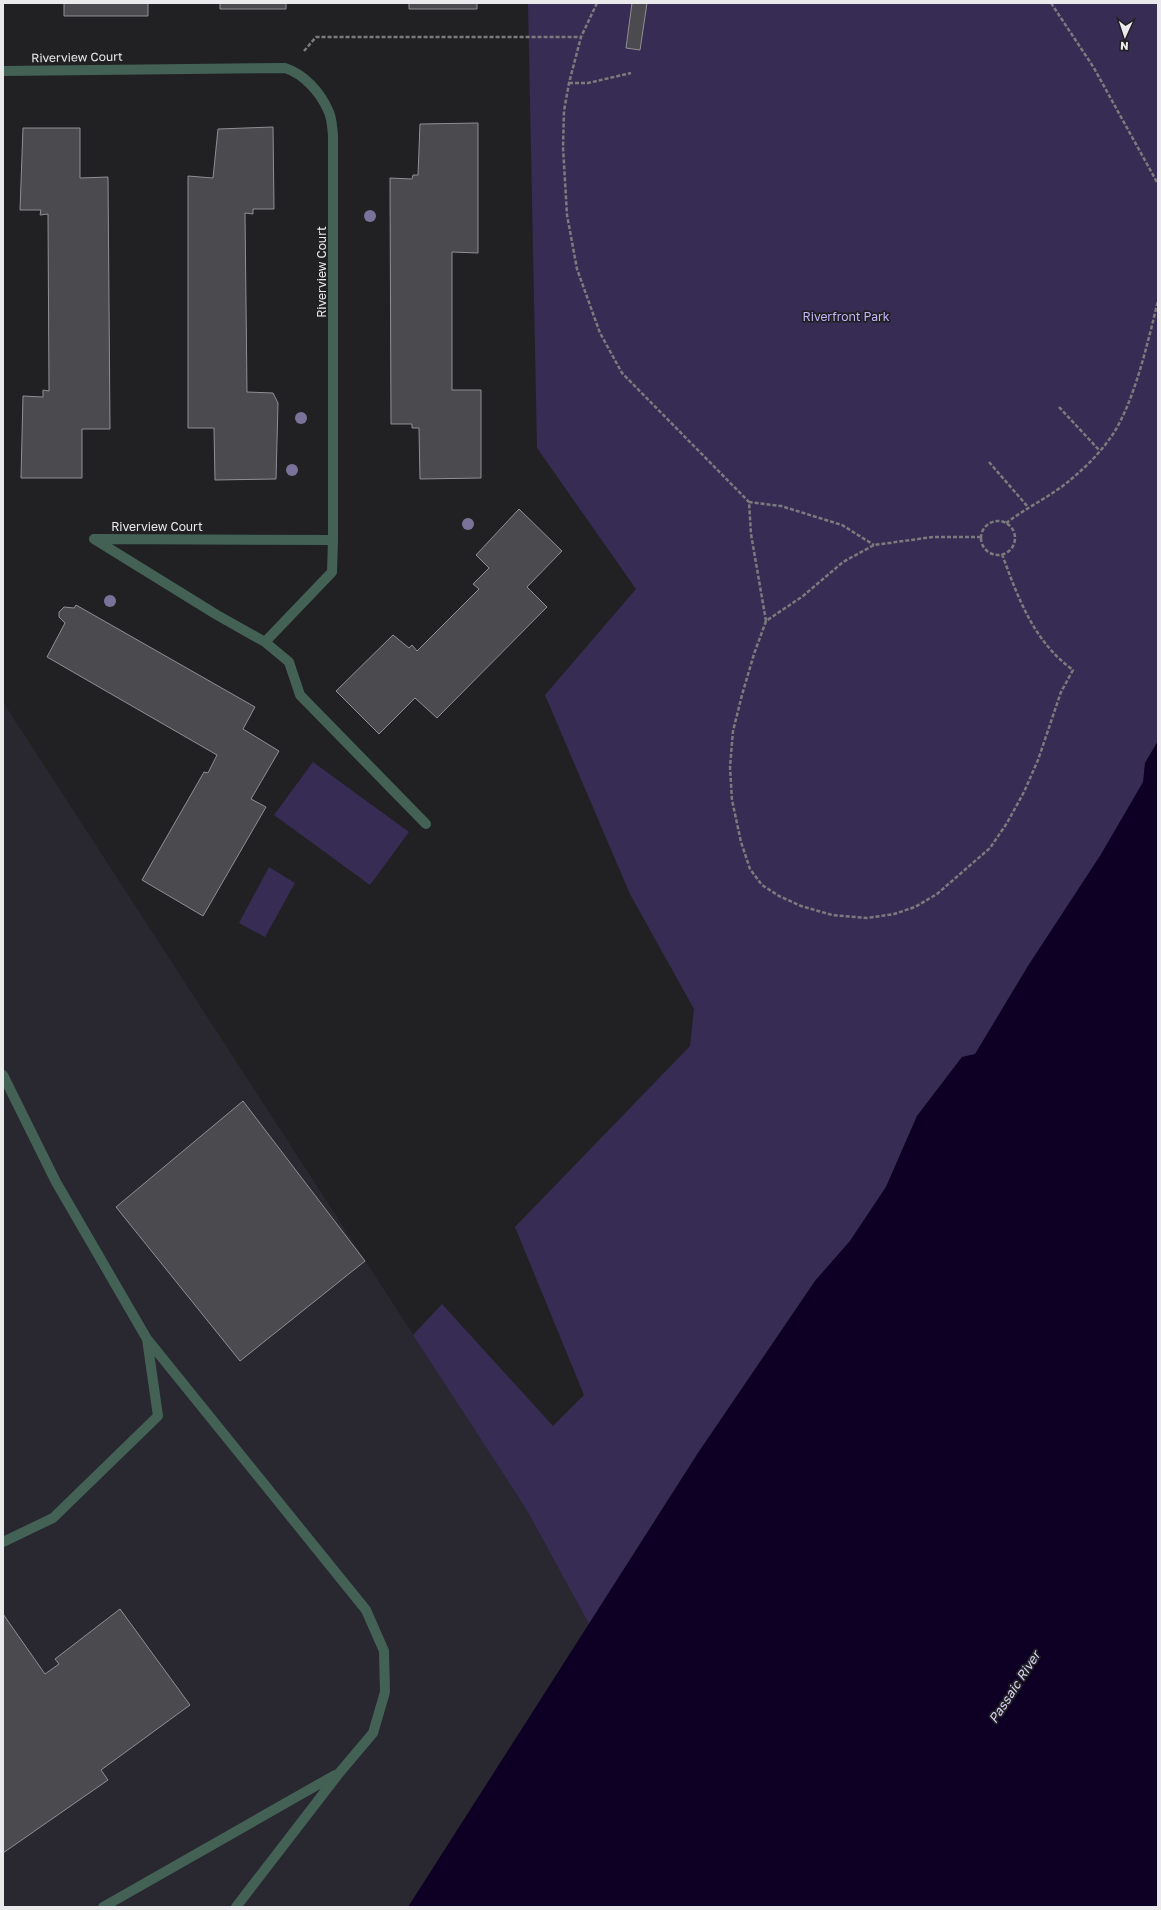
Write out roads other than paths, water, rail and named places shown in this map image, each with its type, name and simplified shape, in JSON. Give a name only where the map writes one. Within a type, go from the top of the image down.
[{"type":"street","name":"Riverview Court","points":[[3,71],[285,68],[293,71],[316,90],[329,111],[333,135],[333,540],[94,539],[217,615],[265,642]]},
{"type":"street","points":[[333,540],[332,572],[265,642],[288,662],[300,695],[426,824]]},
{"type":"street","points":[[3,1074],[56,1182],[147,1339],[366,1610],[384,1651],[386,1692],[373,1733],[340,1772],[236,1907]]},
{"type":"street","points":[[3,1542],[53,1518],[158,1416],[147,1339]]},
{"type":"street","points":[[103,1907],[340,1772]]},
{"type":"water","name":"Passaic River","points":[[1158,741],[1158,1907],[408,1907],[698,1453],[815,1281],[850,1241],[886,1187],[917,1116],[962,1057],[975,1054],[1028,966],[1100,856],[1143,782],[1145,763]]},
{"type":"park label","name":"Riverfront Park","points":[[846,316]]}]
